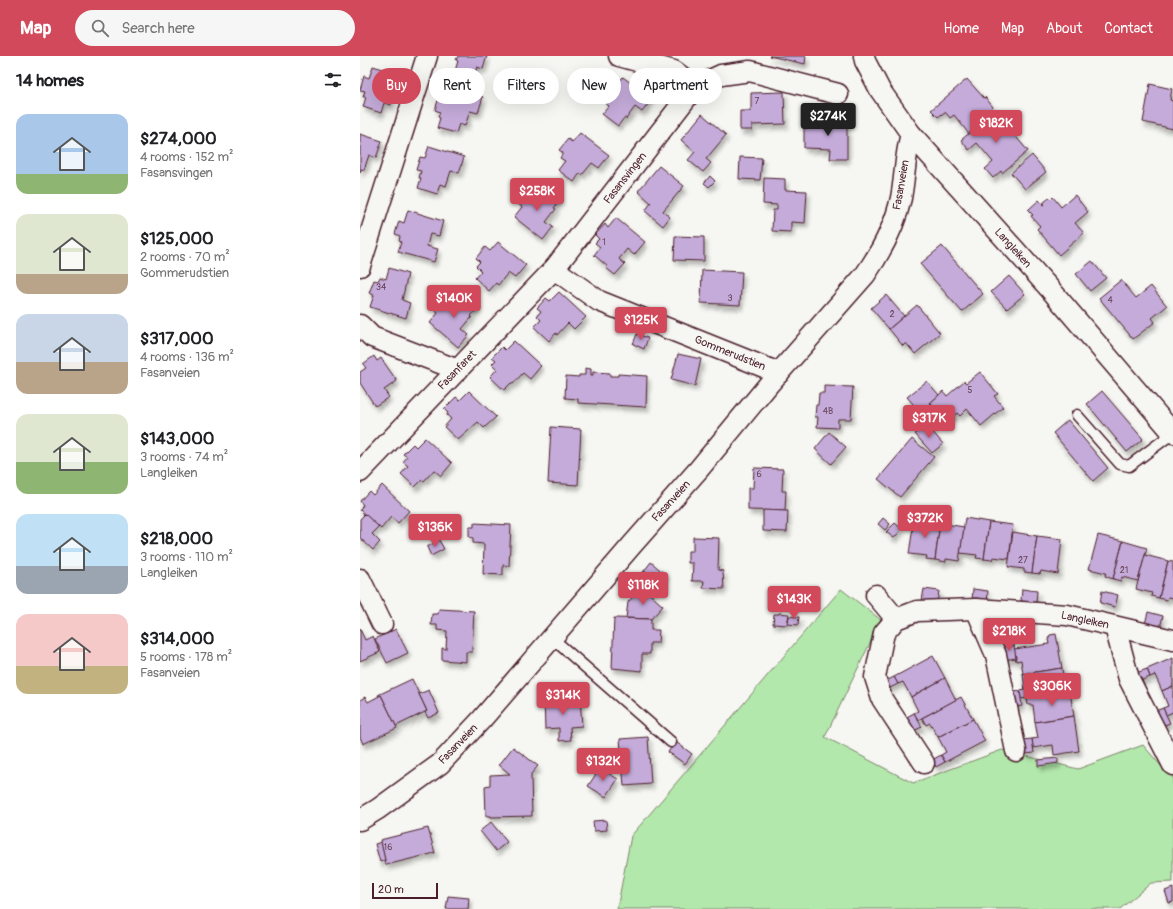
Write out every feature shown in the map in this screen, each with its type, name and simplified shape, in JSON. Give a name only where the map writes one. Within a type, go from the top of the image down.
[{"type":"street","points":[[360,266],[427,56]]},
{"type":"street","points":[[619,56],[663,68]]},
{"type":"street","name":"Langleiken","points":[[864,56],[865,61],[880,90],[911,134],[1050,289],[1173,433]]},
{"type":"street","points":[[722,76],[750,71],[838,94]]},
{"type":"street","name":"Fasansvingen","points":[[554,269],[681,104]]},
{"type":"street","name":"Fasanveien","points":[[360,820],[378,809],[440,764],[482,719],[865,275],[879,256],[892,228],[901,199],[907,147],[911,134]]},
{"type":"street","name":"Fasanfaret","points":[[360,472],[554,269]]},
{"type":"street","name":"Gommerudstien","points":[[554,269],[600,301],[779,373]]},
{"type":"street","points":[[360,325],[372,337],[458,370]]},
{"type":"street","points":[[360,579],[382,624]]},
{"type":"street","points":[[876,595],[896,619]]},
{"type":"street","points":[[976,609],[996,655],[1016,751]]},
{"type":"street","name":"Langleiken","points":[[924,763],[882,699],[876,677],[884,633],[896,619],[916,611],[976,609],[1067,615],[1173,640]]},
{"type":"street","points":[[1115,627],[1129,679],[1173,765]]},
{"type":"lane","points":[[1077,415],[1120,464],[1129,466],[1173,433]]},
{"type":"lane","points":[[552,638],[671,742]]},
{"type":"green space","points":[[841,589],[881,620],[825,737],[913,783],[1002,750],[1078,769],[1143,745],[1168,774],[1173,774],[1173,882],[1151,883],[1120,909],[617,909],[631,836]]},
{"type":"building","points":[[458,56],[487,56],[483,68],[456,68],[458,61],[456,60]]},
{"type":"building","points":[[769,56],[806,56],[805,64]]},
{"type":"building","points":[[372,69],[372,104],[384,104],[381,113],[363,107],[366,97],[363,97],[365,91],[360,90],[364,76],[369,78]]},
{"type":"building","points":[[623,77],[629,82],[629,104],[648,104],[642,112],[635,107],[626,119],[624,118],[618,126],[602,114],[609,106],[606,104],[621,104],[621,79]]},
{"type":"building","points":[[967,79],[984,98],[985,97],[995,112],[969,134],[954,115],[950,118],[945,112],[938,117],[931,110]]},
{"type":"building","points":[[1150,84],[1172,89],[1170,100],[1173,101],[1173,129],[1143,122]]},
{"type":"building","points":[[784,92],[785,124],[752,125],[752,130],[740,130],[740,111],[751,111],[751,93]]},
{"type":"building","points":[[437,104],[481,104],[478,113],[470,111],[465,126],[459,124],[456,133],[437,128],[440,112],[435,110]]},
{"type":"building","points":[[995,112],[1028,151],[1002,173],[1001,171],[993,178],[985,169],[993,162],[977,143],[969,150],[961,140]]},
{"type":"building","points":[[702,114],[726,135],[706,159],[711,163],[703,172],[688,160],[695,152],[681,140]]},
{"type":"building","points":[[834,116],[834,122],[847,122],[847,159],[830,159],[831,149],[804,148],[804,128],[814,128],[814,122],[820,122],[820,117]]},
{"type":"building","points":[[580,133],[609,155],[599,168],[592,163],[582,175],[580,173],[574,182],[558,170],[565,161],[560,158],[563,153],[559,150],[568,139],[572,142]]},
{"type":"building","points":[[360,134],[382,141],[376,158],[369,155],[364,170],[361,169],[360,173]]},
{"type":"building","points":[[429,146],[464,157],[459,173],[451,171],[446,186],[440,184],[437,194],[418,188],[421,178],[419,178],[421,171],[416,170],[420,157],[425,158]]},
{"type":"building","points":[[1032,155],[1046,172],[1025,189],[1011,173]]},
{"type":"building","points":[[740,157],[762,158],[760,180],[739,179]]},
{"type":"building","points":[[659,166],[684,186],[663,211],[670,217],[663,226],[645,211],[651,203],[638,191]]},
{"type":"building","points":[[710,176],[715,181],[709,187],[704,183]]},
{"type":"building","points":[[764,178],[785,179],[785,190],[807,191],[805,223],[791,222],[791,232],[772,231],[773,210],[777,210],[777,205],[763,204]]},
{"type":"building","points":[[545,188],[560,200],[554,208],[556,209],[546,222],[553,227],[543,240],[514,217],[522,207],[517,203],[526,193],[530,196],[534,192],[539,195]]},
{"type":"building","points":[[1075,195],[1088,212],[1075,223],[1084,233],[1059,255],[1037,229],[1040,226],[1028,210],[1039,200],[1043,205],[1045,204],[1043,203],[1049,198],[1051,199],[1053,197],[1061,207]]},
{"type":"building","points":[[408,210],[443,221],[439,236],[430,234],[427,246],[438,249],[434,262],[398,252],[401,242],[399,241],[400,236],[395,234],[399,221],[404,223]]},
{"type":"building","points":[[616,218],[645,242],[634,255],[627,249],[619,259],[625,264],[615,275],[594,255],[600,247],[595,243],[599,239],[595,235],[605,224],[608,228]]},
{"type":"building","points":[[675,236],[704,237],[704,261],[674,260]]},
{"type":"building","points":[[498,242],[526,265],[515,278],[508,273],[498,285],[496,283],[489,291],[475,278],[481,271],[476,266],[480,262],[476,258],[485,247],[490,251]]},
{"type":"building","points":[[942,246],[983,294],[962,312],[920,264]]},
{"type":"building","points":[[1092,261],[1106,278],[1090,291],[1076,274]]},
{"type":"building","points":[[389,268],[408,274],[402,300],[410,303],[406,318],[370,307],[374,295],[369,293],[374,280],[378,281],[380,277],[386,279]]},
{"type":"building","points":[[702,270],[742,272],[740,305],[701,303]]},
{"type":"building","points":[[1009,276],[1025,294],[1007,309],[991,292]]},
{"type":"building","points":[[1121,280],[1136,298],[1151,286],[1167,306],[1152,318],[1155,322],[1133,339],[1099,298]]},
{"type":"building","points":[[559,292],[586,317],[574,329],[568,323],[549,341],[534,327],[541,320],[537,316],[541,311],[537,308],[546,298],[550,301]]},
{"type":"building","points":[[462,295],[478,308],[462,329],[469,335],[458,347],[430,323],[438,313],[434,310],[443,299],[448,303],[451,299],[455,303]]},
{"type":"building","points":[[886,295],[904,316],[889,329],[871,308]]},
{"type":"building","points":[[917,305],[940,333],[915,354],[906,343],[903,346],[889,329]]},
{"type":"building","points":[[637,334],[648,338],[644,349],[633,344]]},
{"type":"building","points":[[514,341],[541,366],[530,379],[523,373],[513,384],[511,383],[504,390],[490,377],[497,369],[492,364],[496,360],[492,357],[502,347],[505,350]]},
{"type":"building","points":[[678,354],[701,359],[695,386],[671,380]]},
{"type":"building","points":[[374,356],[377,361],[381,358],[397,381],[384,390],[389,397],[375,406],[360,383],[360,372],[366,368],[363,364]]},
{"type":"building","points":[[585,368],[591,369],[591,375],[593,375],[593,372],[610,373],[610,376],[618,376],[618,374],[647,376],[646,407],[578,403],[578,399],[565,398],[566,376],[579,377],[579,375],[585,375]]},
{"type":"building","points":[[980,372],[998,394],[994,396],[1003,407],[981,426],[967,409],[960,416],[957,413],[947,422],[930,403],[943,391],[947,396],[964,381],[966,383]]},
{"type":"building","points":[[927,381],[939,395],[930,403],[935,409],[925,418],[907,397]]},
{"type":"building","points":[[824,386],[853,387],[851,419],[838,419],[838,428],[817,427],[818,417],[815,417],[816,405],[818,405],[819,393],[824,393]]},
{"type":"building","points":[[469,391],[496,417],[484,428],[478,422],[458,440],[444,427],[451,419],[444,409],[456,397],[460,400]]},
{"type":"building","points":[[1102,391],[1143,439],[1127,452],[1087,404]]},
{"type":"building","points":[[1068,420],[1108,468],[1093,481],[1053,433]]},
{"type":"building","points":[[926,424],[943,444],[932,453],[915,434]]},
{"type":"building","points":[[551,427],[581,429],[578,485],[548,483]]},
{"type":"building","points":[[829,432],[846,447],[831,464],[815,449]]},
{"type":"building","points":[[425,438],[452,463],[441,476],[434,470],[424,481],[422,480],[415,487],[401,474],[408,466],[403,462],[407,457],[403,454],[413,444],[416,447]]},
{"type":"building","points":[[912,439],[934,457],[900,497],[878,479]]},
{"type":"building","points":[[754,468],[783,469],[782,491],[786,491],[785,511],[748,510],[748,488],[753,488]]},
{"type":"building","points":[[382,485],[409,511],[398,523],[391,517],[381,529],[360,510],[363,505],[360,501],[369,491],[373,495]]},
{"type":"building","points":[[763,510],[788,511],[787,532],[763,531]]},
{"type":"building","points":[[365,514],[379,527],[372,534],[380,542],[373,550],[360,538],[360,519]]},
{"type":"building","points":[[883,518],[890,524],[885,530],[878,524]]},
{"type":"building","points":[[965,518],[989,522],[984,559],[976,558],[977,555],[960,553]]},
{"type":"building","points":[[914,520],[940,523],[935,560],[926,559],[927,556],[909,554]]},
{"type":"building","points":[[989,522],[1013,525],[1009,559],[993,557],[992,560],[984,559]]},
{"type":"building","points":[[474,523],[511,525],[509,566],[503,565],[503,575],[483,574],[484,544],[473,543],[473,538],[469,537],[469,527],[474,527]]},
{"type":"building","points":[[895,523],[902,529],[894,538],[886,532]]},
{"type":"building","points":[[940,523],[964,527],[959,561],[946,559],[946,562],[935,560]]},
{"type":"building","points":[[1013,532],[1037,536],[1032,573],[1024,572],[1024,569],[1008,567]]},
{"type":"building","points":[[1098,535],[1123,541],[1113,579],[1105,576],[1106,573],[1089,569]]},
{"type":"building","points":[[1037,536],[1062,539],[1058,574],[1041,571],[1040,574],[1032,573]]},
{"type":"building","points":[[693,537],[719,538],[718,570],[723,571],[724,589],[703,588],[704,581],[692,581],[693,563],[688,563],[688,551],[693,551]]},
{"type":"building","points":[[439,540],[444,549],[431,556],[427,547]]},
{"type":"building","points":[[1123,541],[1147,548],[1138,581],[1122,577],[1121,581],[1113,579]]},
{"type":"building","points":[[1145,555],[1168,561],[1159,598],[1151,596],[1152,593],[1136,589]]},
{"type":"building","points":[[1168,561],[1173,562],[1173,598],[1168,597],[1167,600],[1159,598]]},
{"type":"building","points":[[651,562],[666,575],[659,584],[644,571]]},
{"type":"building","points":[[644,571],[659,584],[651,592],[636,579]]},
{"type":"building","points":[[642,587],[663,606],[651,619],[626,618],[628,602]]},
{"type":"building","points":[[924,589],[939,591],[937,603],[922,601]]},
{"type":"building","points":[[973,589],[988,591],[987,603],[972,600]]},
{"type":"building","points":[[1022,589],[1037,591],[1036,603],[1021,601]]},
{"type":"building","points":[[1102,591],[1118,595],[1115,607],[1100,603]]},
{"type":"building","points":[[439,609],[474,611],[472,652],[466,652],[466,662],[442,660],[442,648],[446,649],[447,631],[437,630],[437,625],[431,625],[432,614],[438,614]]},
{"type":"building","points":[[1148,612],[1163,616],[1160,628],[1145,624]]},
{"type":"building","points":[[774,614],[789,614],[787,625],[773,624]]},
{"type":"building","points":[[789,616],[799,617],[798,625],[788,624]]},
{"type":"building","points":[[614,618],[651,619],[651,630],[659,630],[658,643],[650,643],[650,654],[642,654],[642,671],[612,668]]},
{"type":"building","points":[[360,629],[365,640],[373,636],[380,652],[360,661]]},
{"type":"building","points":[[396,629],[408,653],[387,663],[375,639]]},
{"type":"building","points":[[1056,634],[1062,668],[1023,674],[1021,660],[1016,661],[1014,649],[1049,644],[1048,639],[1050,635]]},
{"type":"building","points":[[1014,645],[1016,658],[1004,660],[1002,647]]},
{"type":"building","points":[[933,656],[945,678],[911,697],[903,682],[898,684],[894,677]]},
{"type":"building","points":[[1173,658],[1173,686],[1162,691],[1155,675],[1150,677],[1147,669]]},
{"type":"building","points":[[1062,668],[1065,692],[1021,699],[1020,691],[1025,690],[1023,674]]},
{"type":"building","points":[[1147,669],[1150,677],[1140,681],[1136,673]]},
{"type":"building","points":[[894,677],[898,684],[888,689],[884,682]]},
{"type":"building","points":[[945,678],[956,700],[918,720],[914,713],[918,711],[911,697]]},
{"type":"building","points":[[412,679],[427,711],[396,726],[381,695],[379,697],[378,695]]},
{"type":"building","points":[[1173,686],[1173,712],[1166,715],[1163,708],[1168,706],[1162,691]]},
{"type":"building","points":[[429,690],[439,713],[428,718],[425,712],[427,711],[419,694]]},
{"type":"building","points":[[1020,691],[1022,706],[1011,708],[1009,693]]},
{"type":"building","points":[[1070,692],[1074,716],[1035,722],[1033,705],[1028,705],[1027,698]]},
{"type":"building","points":[[381,695],[397,728],[363,744],[360,737],[360,700],[365,697],[368,702]]},
{"type":"building","points":[[580,697],[582,726],[570,727],[571,740],[559,741],[559,728],[545,729],[544,700]]},
{"type":"building","points":[[961,697],[973,719],[938,737],[930,723],[926,725],[922,718]]},
{"type":"building","points":[[1163,708],[1170,723],[1159,727],[1153,712]]},
{"type":"building","points":[[914,713],[922,727],[911,732],[903,719]]},
{"type":"building","points":[[1074,716],[1079,751],[1054,755],[1053,745],[1033,748],[1032,739],[1038,738],[1035,722]]},
{"type":"building","points":[[973,719],[985,741],[945,762],[941,755],[946,752],[938,737]]},
{"type":"building","points":[[648,737],[651,784],[624,786],[620,739]]},
{"type":"building","points":[[1032,739],[1034,753],[1026,754],[1023,748],[1022,740]]},
{"type":"building","points":[[676,742],[692,754],[685,764],[668,752]]},
{"type":"building","points":[[513,747],[538,766],[531,774],[532,816],[486,816],[485,786],[490,785],[490,775],[510,774],[499,765]]},
{"type":"building","points":[[941,755],[945,762],[936,767],[932,760]]},
{"type":"building","points":[[1058,758],[1058,763],[1038,766],[1038,760]]},
{"type":"building","points":[[600,768],[618,779],[606,797],[588,786]]},
{"type":"building","points":[[606,820],[607,830],[594,831],[593,821]]},
{"type":"building","points":[[491,822],[507,842],[496,851],[480,831]]},
{"type":"building","points":[[428,828],[435,853],[386,865],[380,840]]},
{"type":"building","points":[[381,842],[385,860],[380,862],[375,844]]},
{"type":"building","points":[[1173,888],[1173,902],[1169,903],[1165,891]]},
{"type":"building","points":[[448,896],[469,898],[468,909],[446,909]]}]
